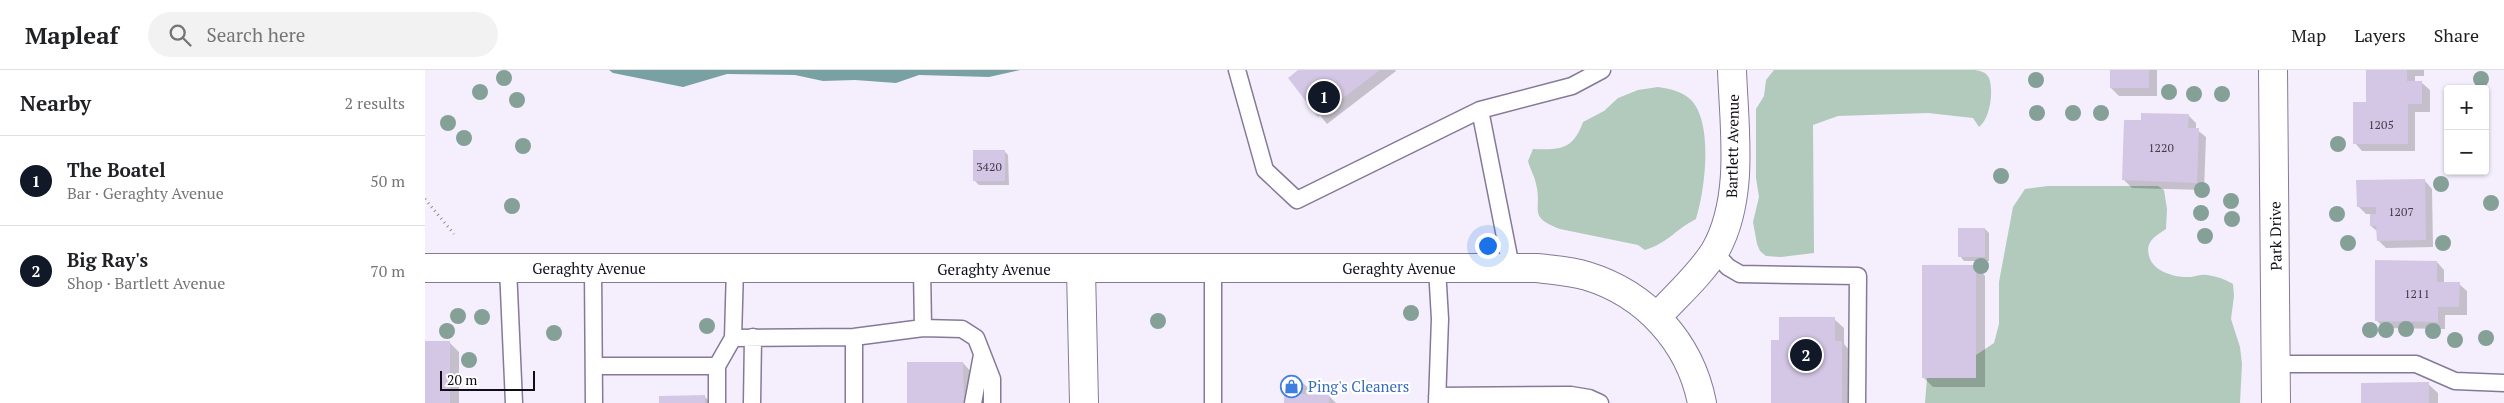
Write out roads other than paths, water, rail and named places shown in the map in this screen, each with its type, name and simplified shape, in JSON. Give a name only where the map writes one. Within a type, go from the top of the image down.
[{"type":"street","name":"Bartlett Avenue","points":[[1657,317],[1714,252],[1728,220],[1734,185],[1732,70]]},
{"type":"street","name":"Park Drive","points":[[2273,70],[2276,403]]},
{"type":"street","name":"Geraghty Avenue","points":[[425,268],[922,268],[1081,270],[1511,267],[1585,275],[1608,283],[1628,293],[1657,317]]},
{"type":"street","points":[[1081,270],[1084,403]]},
{"type":"street","points":[[1657,317],[1674,336],[1687,358],[1698,381],[1702,403]]},
{"type":"lane","points":[[1237,70],[1265,170],[1297,200],[1480,110],[1572,86],[1602,70]]},
{"type":"lane","points":[[1480,110],[1511,267]]},
{"type":"lane","points":[[1714,252],[1729,267],[1741,274],[1858,276],[1857,403]]},
{"type":"lane","points":[[508,268],[514,403]]},
{"type":"lane","points":[[593,268],[594,403]]},
{"type":"lane","points":[[717,403],[717,366],[733,338],[735,268]]},
{"type":"lane","points":[[922,268],[923,328]]},
{"type":"lane","points":[[1437,268],[1440,319],[1437,400],[1571,395],[1600,403]]},
{"type":"lane","points":[[1213,269],[1213,403]]},
{"type":"lane","points":[[733,338],[854,337],[923,328],[962,329],[976,338],[981,355],[992,379],[992,403]]},
{"type":"lane","points":[[752,403],[753,337]]},
{"type":"lane","points":[[854,337],[855,403]]},
{"type":"lane","points":[[973,403],[981,355]]},
{"type":"lane","points":[[2276,364],[2416,364],[2455,381],[2504,383]]},
{"type":"lane","points":[[594,366],[717,366]]},
{"type":"place","name":"The Boatel","points":[[1324,97]]},
{"type":"place","name":"Big Ray's","points":[[1806,355]]},
{"type":"place","name":"Ping's Cleaners","points":[[1292,386]]}]
